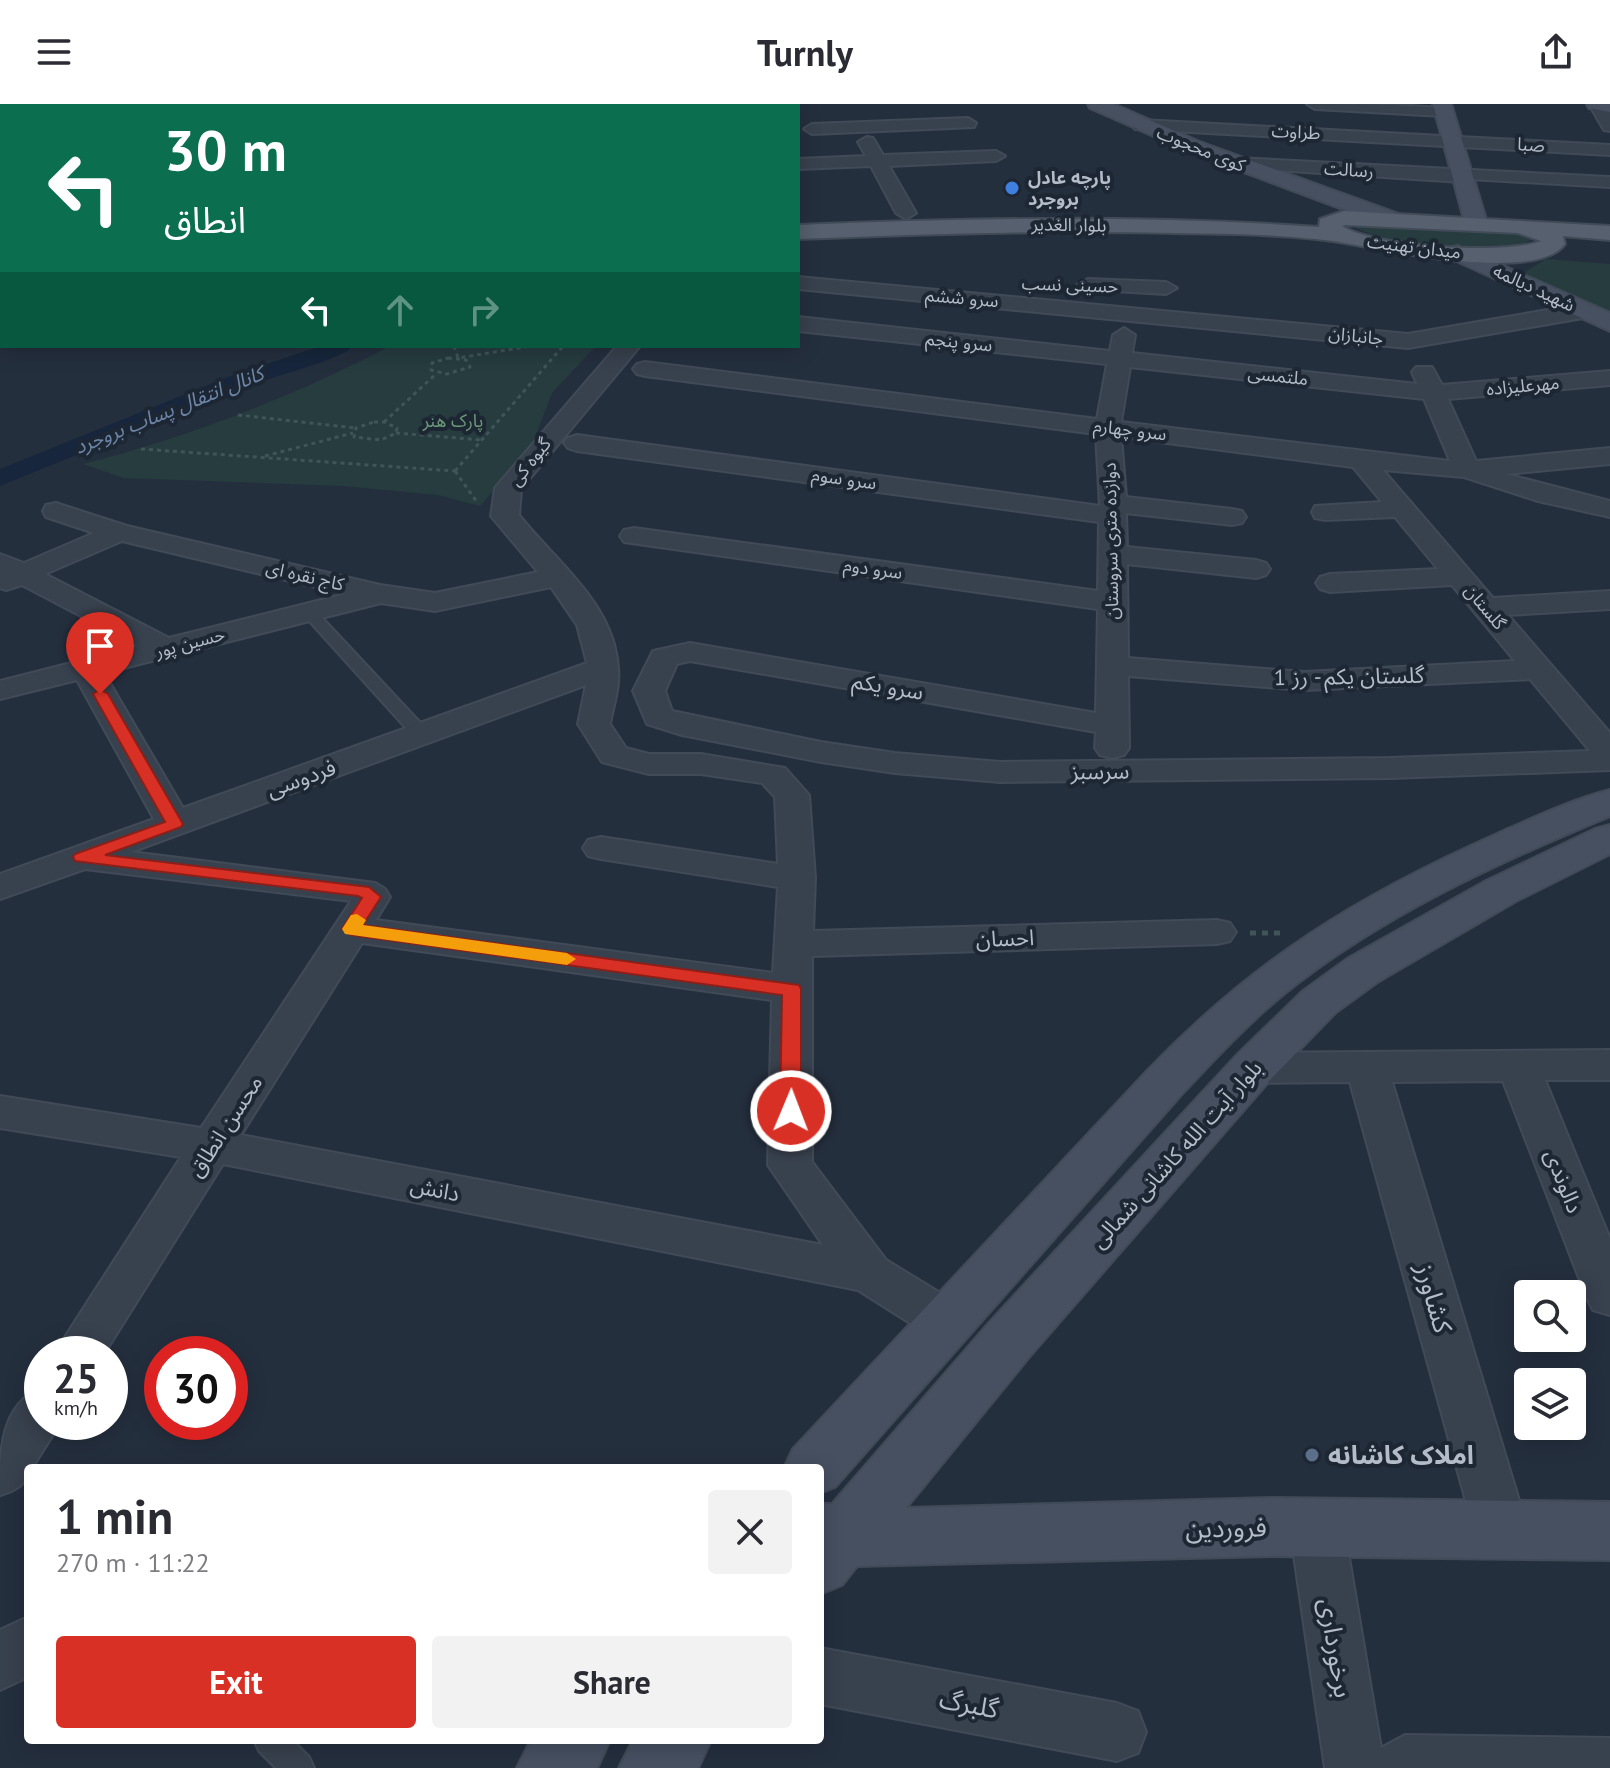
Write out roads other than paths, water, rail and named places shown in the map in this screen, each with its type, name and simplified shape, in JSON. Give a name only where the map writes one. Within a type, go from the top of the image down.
[{"type":"main road","name":"بلوار الغدیر","points":[[800,218],[1016,211],[1340,224]]},
{"type":"main road","name":"میدان تهنیت","points":[[1393,220],[1516,226],[1548,234],[1554,241],[1551,247],[1517,253],[1399,249],[1340,224],[1393,220]]},
{"type":"main road","name":"بلوار الغدیر","points":[[800,232],[1029,225],[1287,230],[1340,224]]},
{"type":"main road","points":[[1516,226],[1610,233]]},
{"type":"main road","points":[[1551,247],[1610,251]]},
{"type":"street","name":"کوی محجوب","points":[[1097,104],[1235,163],[1393,220]]},
{"type":"street","points":[[1315,104],[1443,108],[1476,223]]},
{"type":"street","points":[[1597,104],[1610,106]]},
{"type":"street","points":[[1597,104],[1610,126]]},
{"type":"street","points":[[812,129],[968,123]]},
{"type":"street","name":"طراوت","points":[[1141,125],[1452,140]]},
{"type":"street","points":[[859,127],[906,213]]},
{"type":"street","name":"صبا","points":[[1452,140],[1610,150]]},
{"type":"street","points":[[800,164],[996,156]]},
{"type":"street","name":"رسالت","points":[[1235,163],[1610,182]]},
{"type":"street","points":[[1308,190],[1340,224]]},
{"type":"street","name":"شهید دیالمه","points":[[1458,253],[1610,323]]},
{"type":"street","name":"سرو ششم","points":[[800,283],[1127,313]]},
{"type":"street","name":"حسینی نسب","points":[[878,290],[1026,283]]},
{"type":"street","name":"حسینی نسب","points":[[1073,285],[1166,288]]},
{"type":"street","name":"جانبازان","points":[[1127,313],[1408,341],[1583,311]]},
{"type":"street","name":"دوازده متری سروستان","points":[[1113,771],[1112,510],[1108,428],[1127,313]]},
{"type":"street","name":"سرو پنجم","points":[[800,324],[1120,359]]},
{"type":"street","points":[[1408,341],[1435,393],[1467,470],[1610,456]]},
{"type":"street","name":"گیوه کی","points":[[603,668],[597,633],[558,577],[521,539],[505,516],[508,488],[627,348]]},
{"type":"street","name":"ملتمسی","points":[[1120,359],[1435,393]]},
{"type":"street","name":"سرو چهارم","points":[[645,369],[1361,460],[1467,470],[1547,495],[1610,509]]},
{"type":"street","name":"مهرعلیزاده","points":[[1435,393],[1610,378]]},
{"type":"street","name":"سرو سوم","points":[[577,443],[1112,510],[1232,517]]},
{"type":"street","name":"گلستان","points":[[1361,460],[1610,757]]},
{"type":"street","points":[[1325,512],[1402,509]]},
{"type":"street","name":"کاج نقره ای","points":[[56,511],[119,532],[380,594],[435,602],[558,577]]},
{"type":"street","points":[[7,573],[119,532]]},
{"type":"street","name":"سرو دوم","points":[[634,536],[1112,602]]},
{"type":"street","points":[[1112,554],[1256,569]]},
{"type":"street","points":[[7,573],[168,650]]},
{"type":"street","points":[[1330,583],[1459,576]]},
{"type":"street","name":"حسین پور","points":[[0,690],[380,594]]},
{"type":"street","points":[[1486,607],[1610,600]]},
{"type":"street","name":"سرو یکم","points":[[664,658],[690,652],[1111,725]]},
{"type":"street","name":"سرسبز","points":[[664,658],[649,691],[658,717],[780,759],[895,763],[985,771],[1113,771],[1390,768],[1610,757]]},
{"type":"street","name":"گلستان یکم - رز 1","points":[[1113,666],[1305,681],[1538,669]]},
{"type":"street","points":[[86,668],[175,824]]},
{"type":"street","points":[[603,668],[594,724],[614,755],[649,764],[780,759]]},
{"type":"street","name":"فردوسی","points":[[0,887],[603,668]]},
{"type":"street","name":"دانش","points":[[780,759],[792,795],[797,878],[790,1165],[869,1273]]},
{"type":"street","points":[[818,1464],[1196,1051],[1256,993],[1339,934],[1450,871],[1610,802]]},
{"type":"street","name":"بلوار آیت الله کاشانی شمالی","points":[[827,1543],[1253,1068],[1319,1002],[1363,970],[1501,891],[1610,838]]},
{"type":"street","points":[[601,848],[797,878]]},
{"type":"street","points":[[81,857],[362,891],[361,913],[792,989]]},
{"type":"street","name":"محسن انطاق","points":[[90,1336],[361,913]]},
{"type":"street","name":"احسان","points":[[793,944],[1217,932]]},
{"type":"street","points":[[1253,1068],[1610,1065]]},
{"type":"street","name":"دالوندی","points":[[1518,1066],[1610,1296]]},
{"type":"street","name":"کشاورز","points":[[1367,1067],[1501,1530]]},
{"type":"street","name":"دانش","points":[[0,1112],[212,1146],[869,1273],[946,1321]]},
{"type":"street","points":[[24,1436],[0,1472],[24,1476]]},
{"type":"street","name":"فروردین","points":[[827,1543],[1317,1528],[1610,1531]]},
{"type":"street","name":"برخورداری","points":[[1317,1528],[1355,1768]]},
{"type":"street","points":[[0,1662],[24,1647]]},
{"type":"street","name":"گلبرگ","points":[[824,1677],[1117,1732]]},
{"type":"street","points":[[552,1768],[573,1744]]},
{"type":"street","points":[[654,1768],[674,1744]]},
{"type":"street","points":[[1403,1768],[1405,1765],[1610,1768]]},
{"type":"lane","points":[[308,611],[421,734]]},
{"type":"lane","points":[[274,1744],[298,1768]]},
{"type":"waterway","name":"کانال انتقال پساب بروجرد","points":[[0,478],[236,382],[335,348]]},
{"type":"place","name":"پارچه عادل بروجرد","points":[[1012,188]]},
{"type":"place","name":"املاک کاشانه","points":[[1312,1455]]},
{"type":"park label","name":"پارک هنر","points":[[453,421]]}]
